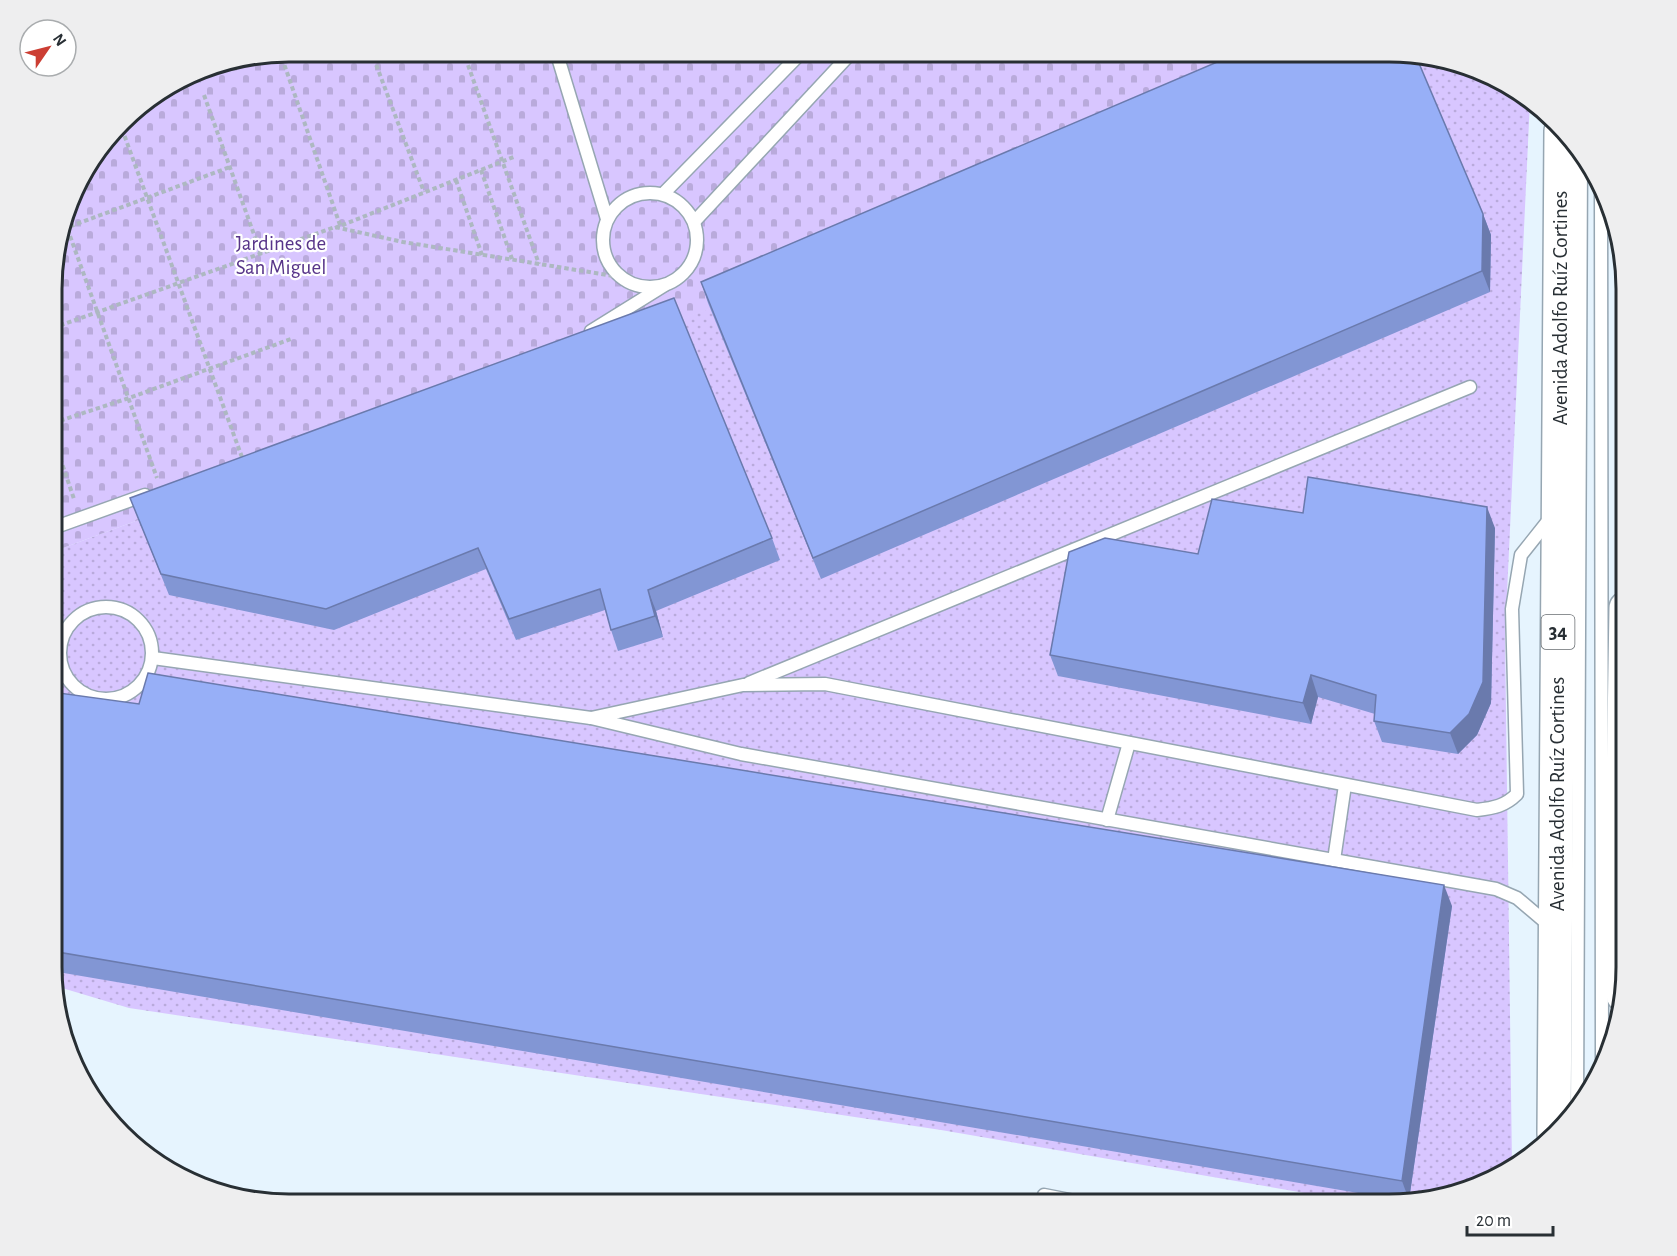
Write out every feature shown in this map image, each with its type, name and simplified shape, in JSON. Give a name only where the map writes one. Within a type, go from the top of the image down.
[{"type":"main road","name":"Avenida Adolfo Ruíz Cortines","points":[[1554,1122],[1561,141]]},
{"type":"lane","points":[[559,62],[607,219]]},
{"type":"lane","points":[[663,194],[792,62]]},
{"type":"lane","points":[[694,222],[843,62]]},
{"type":"lane","points":[[1577,1094],[1581,168]]},
{"type":"lane","points":[[585,335],[679,278],[692,260],[697,237],[694,222],[686,210],[663,194],[647,192],[631,196],[617,206],[607,219],[602,235],[609,265],[620,277],[634,285],[650,288],[665,285]]},
{"type":"lane","points":[[1601,209],[1602,1044]]},
{"type":"lane","points":[[591,718],[743,685],[1470,387]]},
{"type":"lane","points":[[62,524],[161,489]]},
{"type":"lane","points":[[743,685],[825,684],[1478,810],[1502,806],[1517,794],[1512,609],[1521,555],[1559,508]]},
{"type":"lane","points":[[62,638],[68,625],[93,607],[108,606],[123,609],[136,617],[146,629],[152,643],[153,658],[149,673],[140,685],[127,694],[113,699],[98,699],[84,694],[71,684],[62,666]]},
{"type":"lane","points":[[153,658],[591,718],[741,754],[1496,890],[1518,898],[1556,931]]},
{"type":"lane","points":[[1107,820],[1129,743]]},
{"type":"lane","points":[[1334,860],[1345,785]]},
{"type":"path","points":[[283,62],[340,225]]},
{"type":"path","points":[[375,62],[424,192]]},
{"type":"path","points":[[467,62],[539,264]]},
{"type":"path","points":[[204,95],[261,254]]},
{"type":"path","points":[[123,133],[243,460]]},
{"type":"path","points":[[331,229],[516,156]]},
{"type":"path","points":[[70,226],[230,167]]},
{"type":"path","points":[[481,170],[512,259]]},
{"type":"path","points":[[456,180],[482,255]]},
{"type":"path","points":[[62,325],[335,227],[482,255],[620,277]]},
{"type":"path","points":[[68,232],[161,489]]},
{"type":"path","points":[[62,420],[291,339]]},
{"type":"path","points":[[62,464],[76,505]]},
{"type":"green space","name":"Jardines de San Miguel","points":[[273,62],[1288,62],[750,294],[62,548],[62,273],[69,229],[85,188],[108,150],[150,108],[201,79],[229,69]]},
{"type":"green space","points":[[1374,62],[1418,63],[1448,69],[1476,79],[1502,92],[1530,110],[1505,636],[1512,1158],[1476,1177],[1448,1187],[1418,1193],[1310,1194],[941,1130],[129,1008],[62,988],[62,548]]},
{"type":"building","points":[[1217,62],[1419,63],[1483,214],[1482,271],[813,558],[701,282]]},
{"type":"building","points":[[674,298],[772,538],[648,590],[655,616],[611,630],[600,589],[509,619],[478,548],[326,609],[161,574],[130,498]]},
{"type":"building","points":[[1308,477],[1487,507],[1483,682],[1469,714],[1450,733],[1374,721],[1376,695],[1311,675],[1303,703],[1050,655],[1069,552],[1105,538],[1198,554],[1212,499],[1303,513]]},
{"type":"building","points":[[148,673],[1444,885],[1402,1181],[62,953],[62,693],[139,704]]}]
